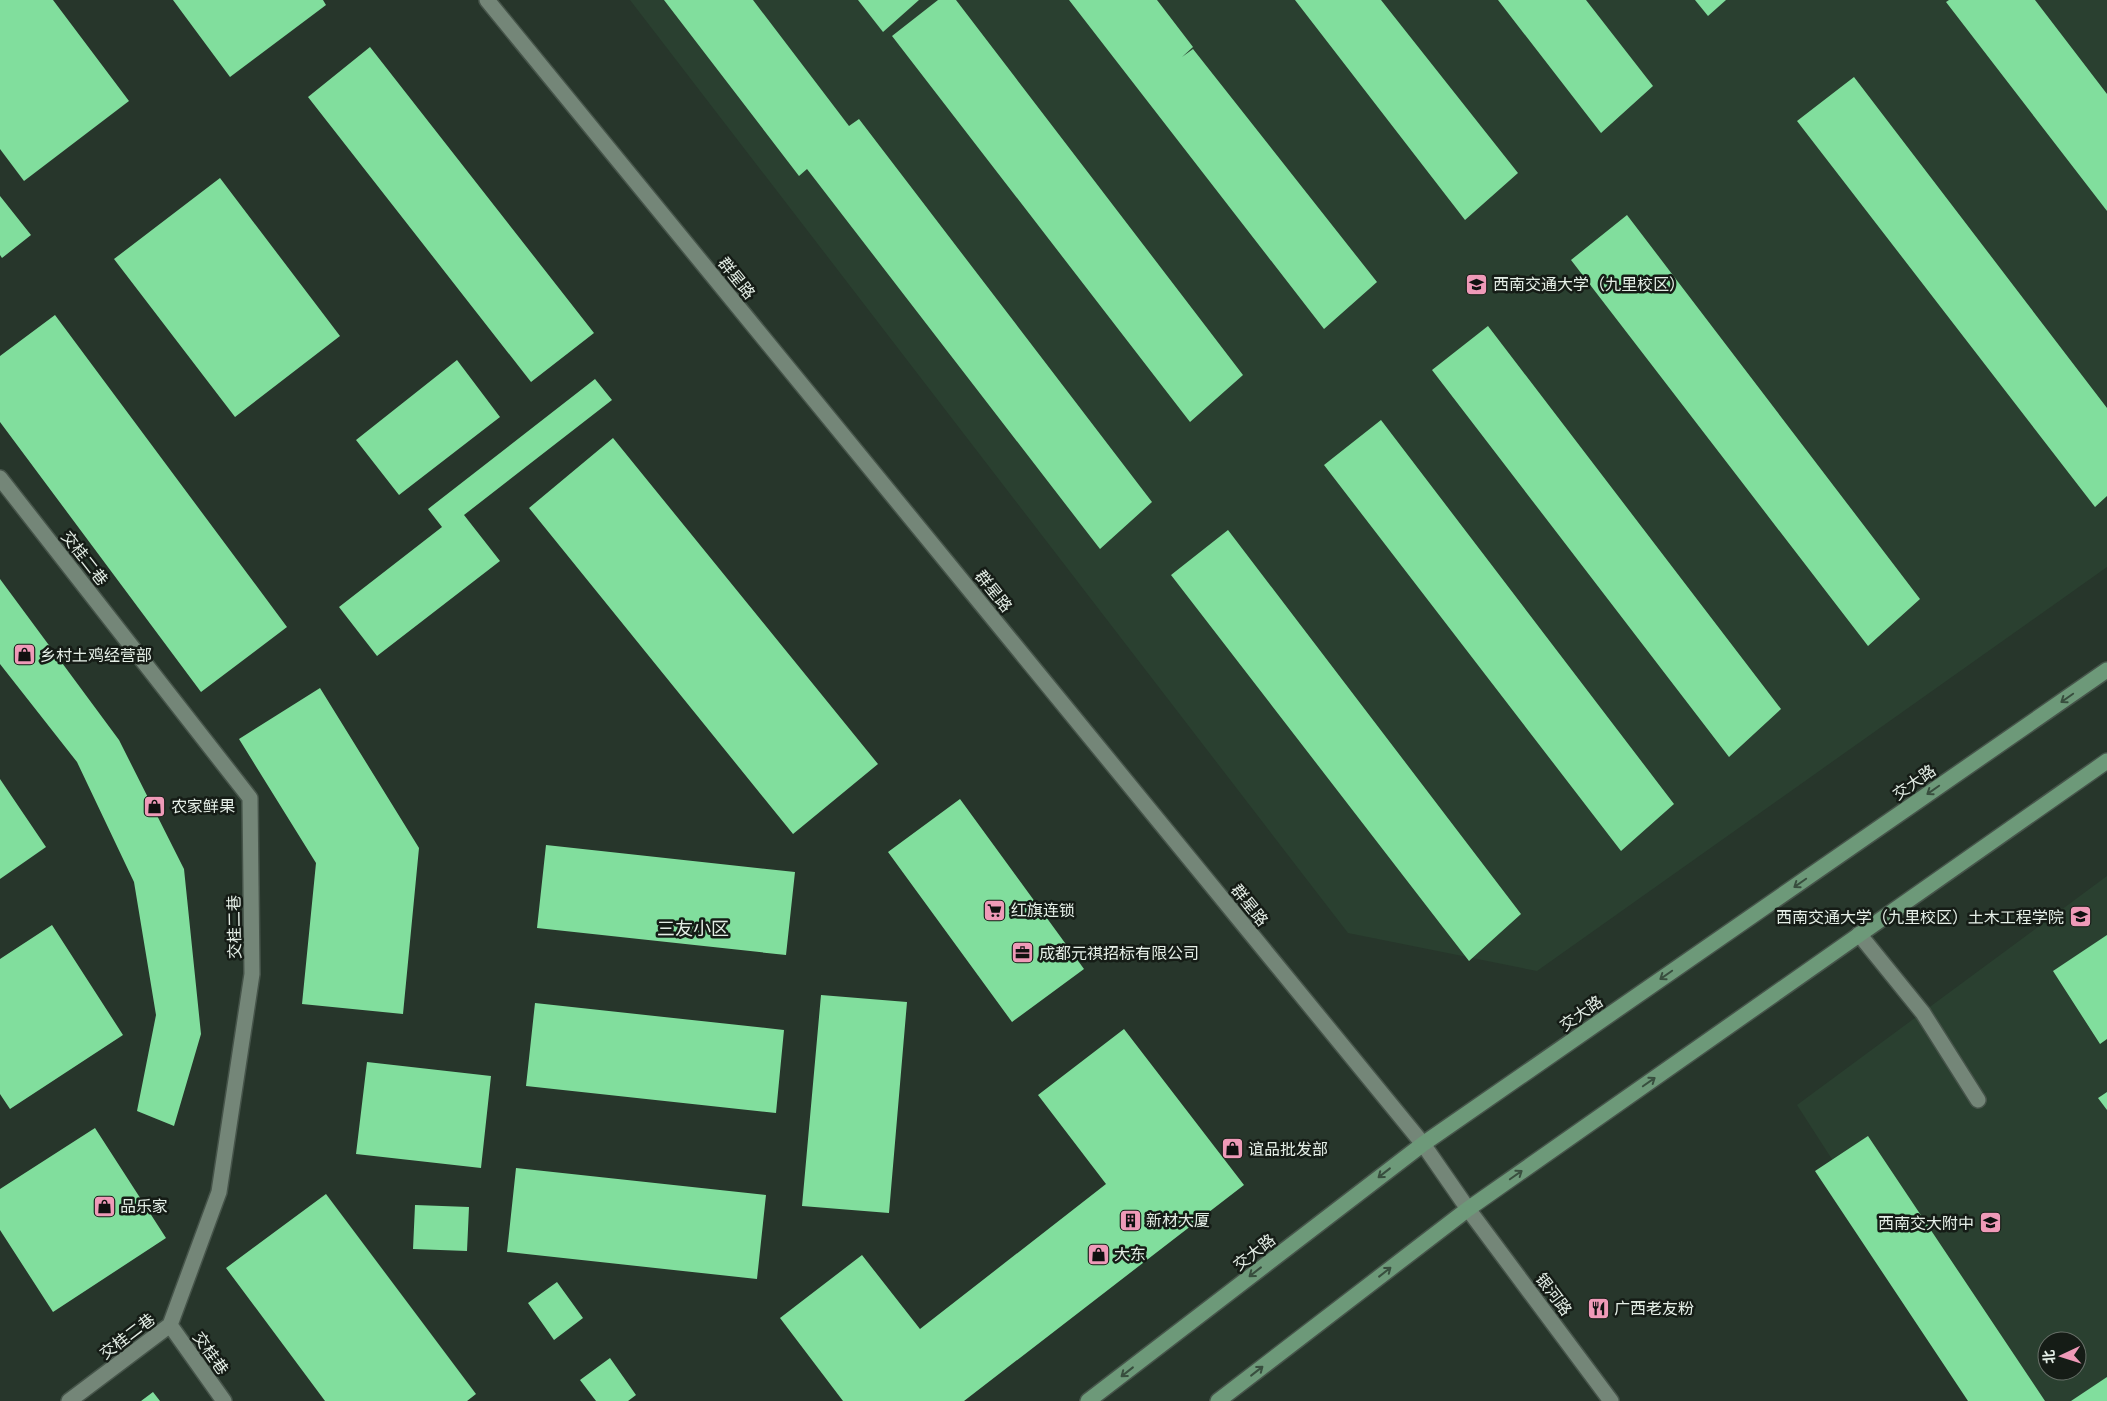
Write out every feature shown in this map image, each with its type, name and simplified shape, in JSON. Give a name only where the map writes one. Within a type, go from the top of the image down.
[{"type":"main road","name":"交大路","points":[[1088,1401],[1423,1144],[2107,670]]},
{"type":"main road","points":[[1218,1401],[1468,1209],[2107,761]]},
{"type":"street","name":"群星路","points":[[487,0],[1423,1144],[1468,1209]]},
{"type":"street","name":"交桂二巷","points":[[0,478],[250,798],[252,974],[219,1192],[170,1325],[70,1401]]},
{"type":"street","points":[[1860,934],[1922,1013],[1978,1100]]},
{"type":"street","name":"银河路","points":[[1468,1209],[1612,1401]]},
{"type":"street","name":"交桂巷","points":[[170,1325],[224,1401]]},
{"type":"shaded area","name":"西南交通大学（九里校区）","points":[[630,0],[2107,0],[2107,567],[1537,971],[1348,933]]},
{"type":"shaded area","name":"西南交大附中","points":[[2107,876],[2107,1401],[1988,1401],[1797,1105]]},
{"type":"building","points":[[0,0],[53,0],[129,101],[24,181],[0,149]]},
{"type":"building","points":[[173,0],[323,0],[326,5],[230,77]]},
{"type":"building","points":[[664,0],[753,0],[849,126],[859,119],[1152,502],[1100,549],[807,169],[799,176]]},
{"type":"building","points":[[858,0],[919,0],[883,32]]},
{"type":"building","points":[[938,0],[956,0],[1243,375],[1190,422],[892,36]]},
{"type":"building","points":[[1069,0],[1157,0],[1193,47],[1182,57],[1193,49],[1377,282],[1324,329]]},
{"type":"building","points":[[1295,0],[1381,0],[1518,173],[1465,220]]},
{"type":"building","points":[[1498,0],[1586,0],[1653,86],[1601,133]]},
{"type":"building","points":[[1695,0],[1726,0],[1708,16]]},
{"type":"building","points":[[1949,0],[2035,0],[2107,94],[2107,211],[1946,2]]},
{"type":"building","points":[[370,47],[594,333],[531,382],[308,97]]},
{"type":"building","points":[[1854,77],[2107,408],[2107,496],[2095,507],[1797,121]]},
{"type":"building","points":[[220,178],[340,336],[235,417],[114,259]]},
{"type":"building","points":[[0,196],[31,235],[2,258],[0,255]]},
{"type":"building","points":[[1627,215],[1920,599],[1868,646],[1571,260]]},
{"type":"building","points":[[55,315],[287,627],[201,692],[0,422],[0,356]]},
{"type":"building","points":[[1488,326],[1781,709],[1729,757],[1432,370]]},
{"type":"building","points":[[457,360],[500,417],[399,495],[356,440]]},
{"type":"building","points":[[595,379],[612,400],[464,515],[500,561],[377,656],[339,607],[442,527],[428,509]]},
{"type":"building","points":[[1381,420],[1674,804],[1621,851],[1324,465]]},
{"type":"building","points":[[613,438],[878,764],[793,834],[529,508]]},
{"type":"building","points":[[1228,530],[1521,914],[1469,961],[1171,575]]},
{"type":"building","points":[[0,579],[119,740],[184,869],[201,1034],[174,1126],[137,1111],[156,1015],[134,882],[77,762],[0,664]]},
{"type":"building","points":[[320,688],[419,848],[403,1014],[302,1004],[316,863],[239,739]]},
{"type":"building","points":[[0,779],[46,847],[0,879]]},
{"type":"building","points":[[960,799],[1084,969],[1012,1022],[888,852]]},
{"type":"building","points":[[546,845],[795,872],[786,955],[537,928]]},
{"type":"building","points":[[52,925],[123,1035],[10,1109],[0,1094],[0,959]]},
{"type":"building","points":[[2107,935],[2107,1039],[2100,1044],[2053,971]]},
{"type":"building","points":[[821,995],[907,1002],[889,1213],[802,1206]]},
{"type":"building","points":[[535,1003],[784,1030],[776,1113],[526,1086]]},
{"type":"building","name":"新材大厦","points":[[1124,1029],[1244,1185],[964,1401],[843,1401],[780,1318],[862,1255],[920,1329],[1106,1184],[1038,1095]]},
{"type":"building","points":[[367,1062],[491,1076],[481,1168],[356,1154]]},
{"type":"building","points":[[2107,1092],[2107,1110],[2098,1098]]},
{"type":"building","points":[[95,1128],[166,1238],[53,1312],[0,1230],[0,1189]]},
{"type":"building","points":[[1868,1136],[2045,1401],[1968,1401],[1815,1171]]},
{"type":"building","points":[[516,1168],[766,1195],[757,1279],[507,1252]]},
{"type":"building","points":[[326,1194],[476,1394],[467,1401],[325,1401],[226,1268]]},
{"type":"building","points":[[415,1205],[469,1207],[467,1251],[413,1249]]},
{"type":"building","points":[[557,1282],[583,1318],[554,1340],[528,1303]]},
{"type":"building","points":[[610,1358],[636,1395],[628,1401],[596,1401],[580,1380]]},
{"type":"building","points":[[2107,1377],[2107,1401],[2071,1401]]},
{"type":"building","points":[[153,1392],[160,1401],[141,1401]]},
{"type":"place","name":"西南交通大学（九里校区）","points":[[1477,284]]},
{"type":"place","name":"乡村土鸡经营部","points":[[24,655]]},
{"type":"place","name":"农家鲜果","points":[[155,806]]},
{"type":"place","name":"红旗连锁","points":[[995,910]]},
{"type":"place","name":"西南交通大学（九里校区）土木工程学院","points":[[2080,917]]},
{"type":"place","name":"成都元祺招标有限公司","points":[[1023,953]]},
{"type":"place","name":"谊品批发部","points":[[1232,1149]]},
{"type":"place","name":"品乐家","points":[[104,1206]]},
{"type":"place","name":"新材大厦","points":[[1130,1220]]},
{"type":"place","name":"西南交大附中","points":[[1990,1223]]},
{"type":"place","name":"大东","points":[[1098,1254]]},
{"type":"place","name":"广西老友粉","points":[[1598,1308]]},
{"type":"district","name":"三友小区","points":[[693,929]]}]
